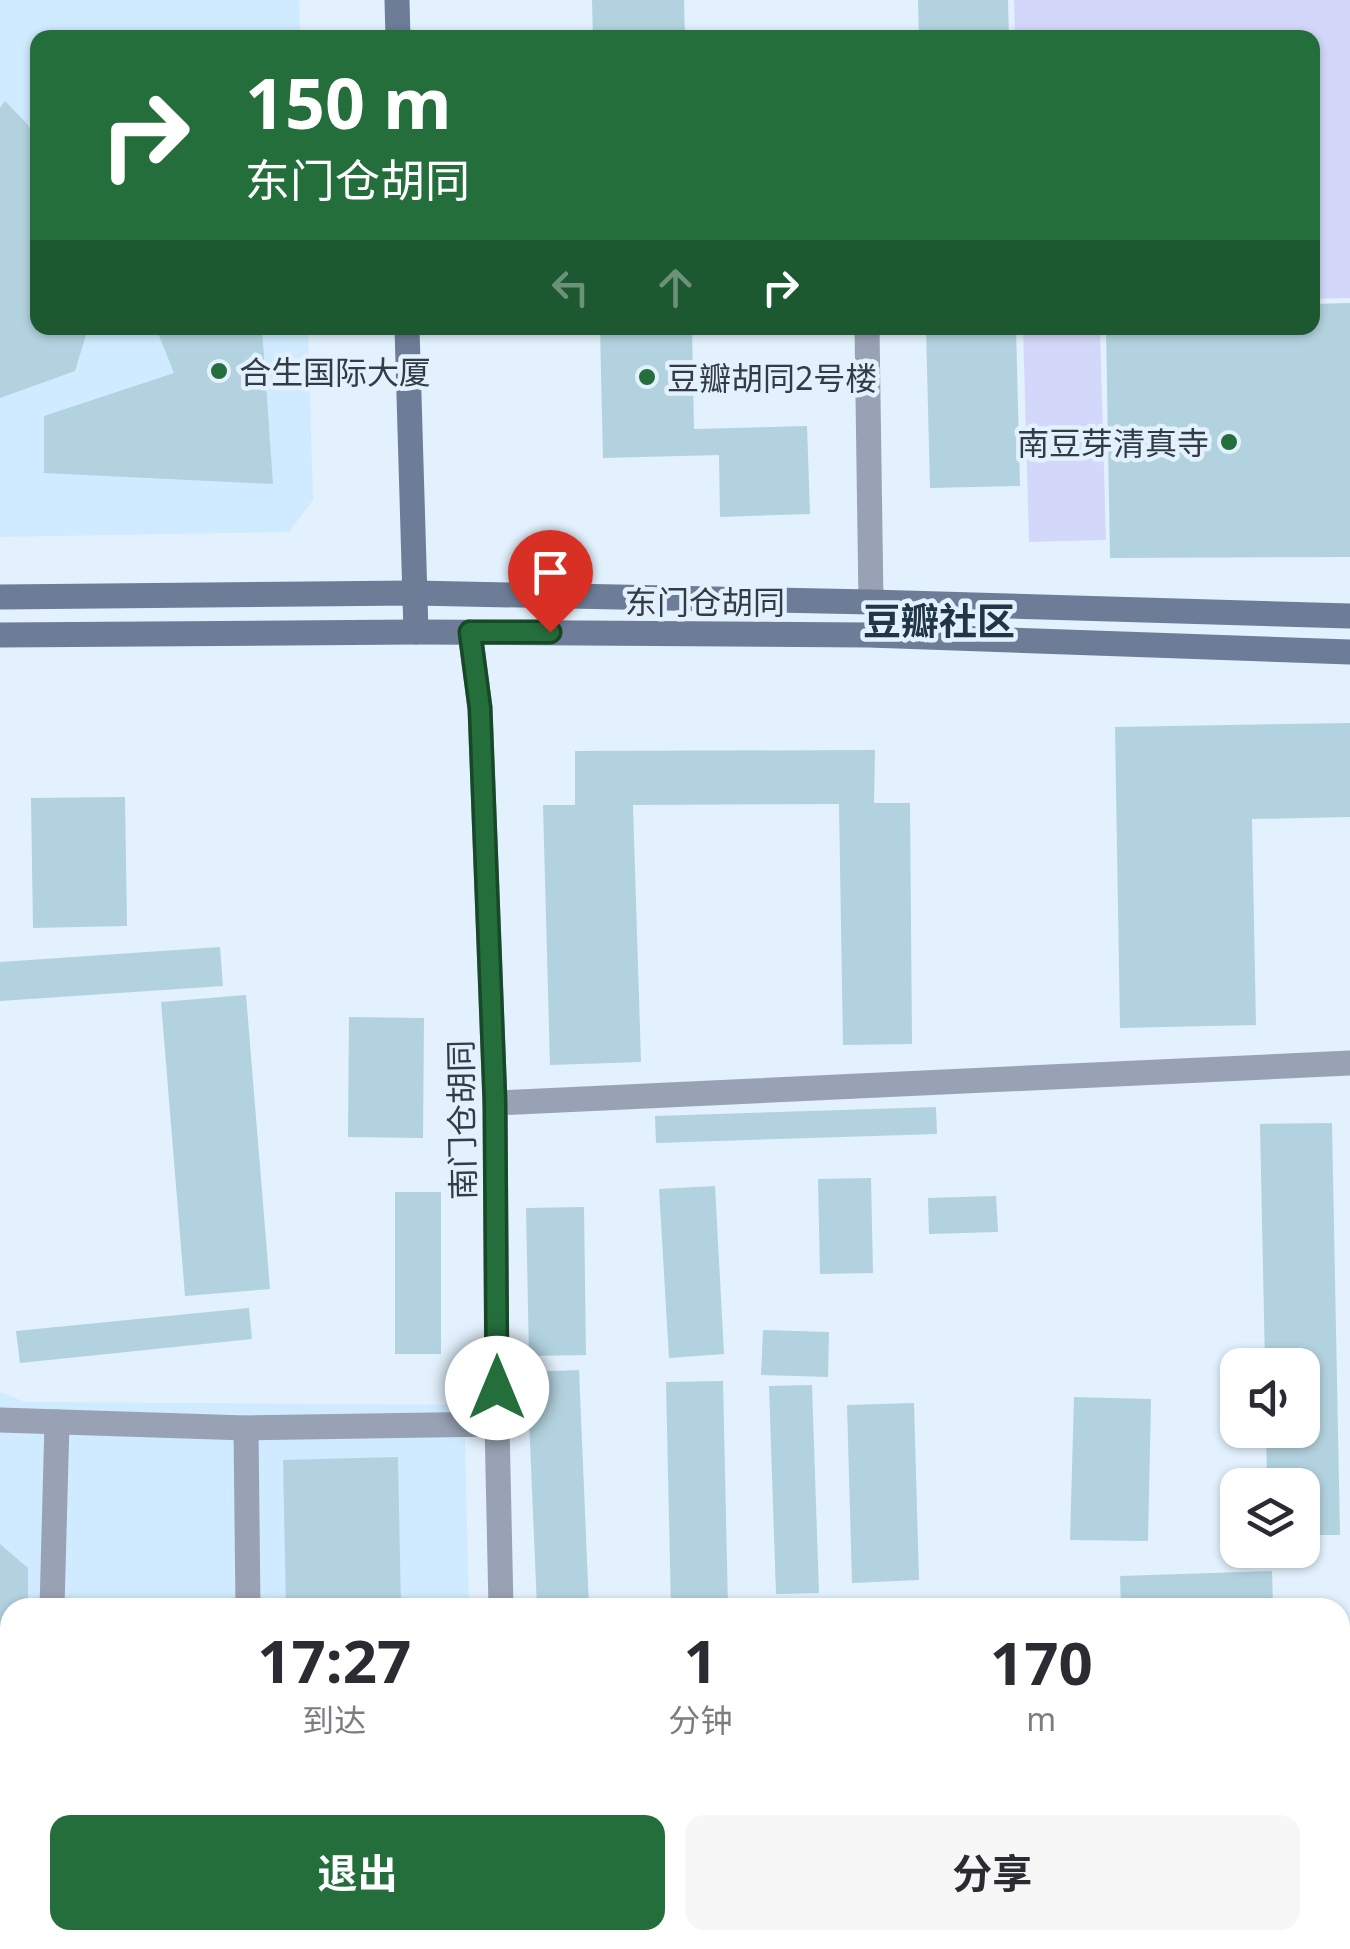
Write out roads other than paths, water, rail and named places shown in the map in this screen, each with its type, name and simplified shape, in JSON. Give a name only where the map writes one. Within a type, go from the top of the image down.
[{"type":"street","points":[[397,0],[398,30]]},
{"type":"street","points":[[407,335],[416,632]]},
{"type":"street","points":[[867,335],[871,602]]},
{"type":"street","name":"东门仓胡同","points":[[0,597],[414,593],[1350,616]]},
{"type":"street","name":"南门仓胡同","points":[[470,632],[480,708],[495,1102],[501,1598]]},
{"type":"street","name":"东门仓胡同","points":[[0,635],[869,635],[1350,652]]},
{"type":"street","points":[[495,1102],[1350,1063]]},
{"type":"street","points":[[0,1420],[246,1428],[497,1424]]},
{"type":"street","points":[[52,1598],[57,1422]]},
{"type":"street","points":[[246,1428],[248,1598]]},
{"type":"place","name":"合生国际大厦","points":[[219,371]]},
{"type":"place","name":"豆瓣胡同2号楼","points":[[647,377]]},
{"type":"place","name":"南豆芽清真寺","points":[[1229,442]]},
{"type":"district","name":"豆瓣社区","points":[[939,620]]}]
